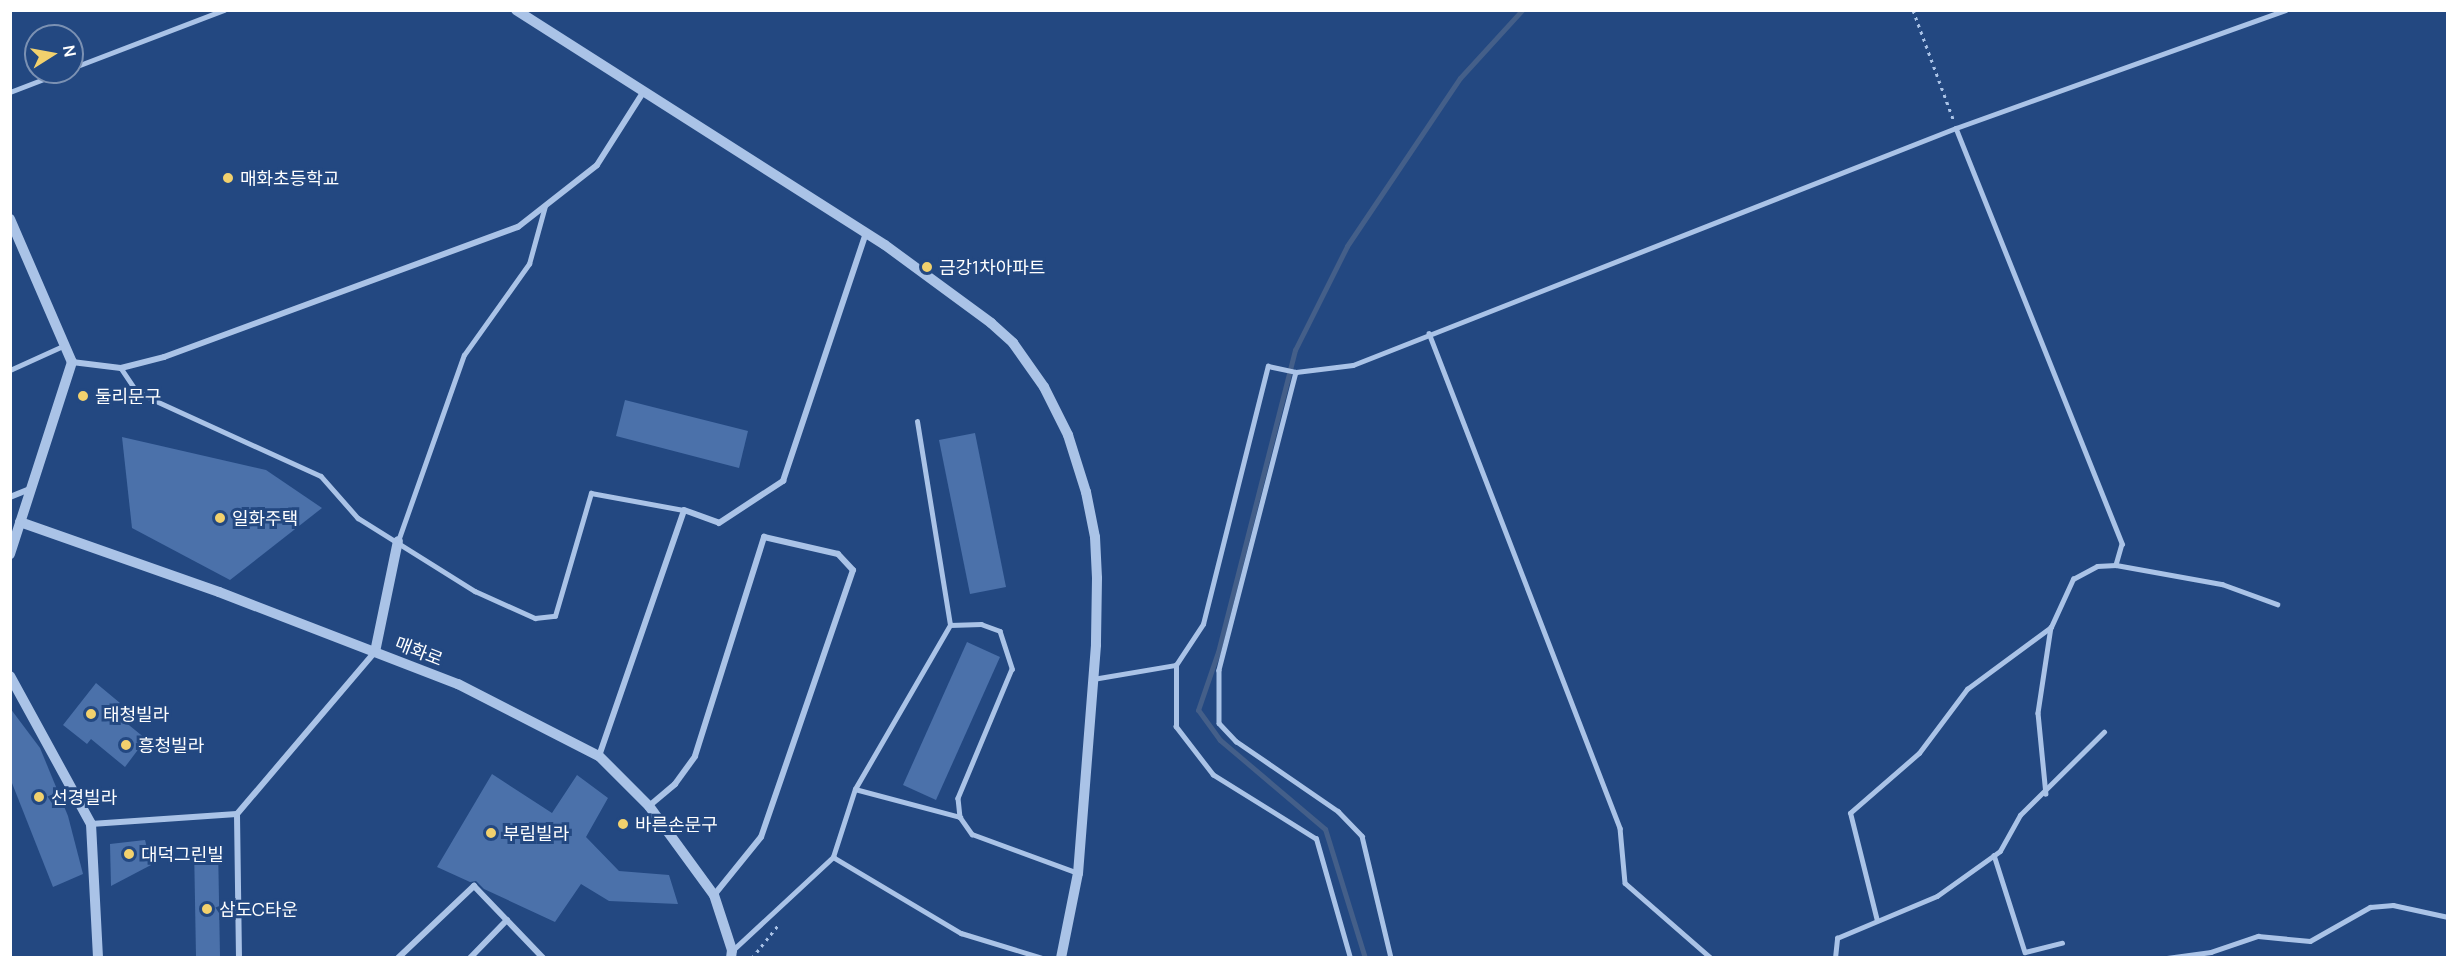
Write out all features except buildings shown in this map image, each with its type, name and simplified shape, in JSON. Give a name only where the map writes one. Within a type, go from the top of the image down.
[{"type":"street","points":[[516,10],[642,94],[866,233],[991,323],[1012,343],[1044,387],[1068,435],[1095,537],[1093,679],[1078,873],[1061,957]]},
{"type":"street","points":[[72,362],[121,368],[164,357],[518,227],[597,165],[642,94]]},
{"type":"street","points":[[10,219],[72,362],[10,554]]},
{"type":"street","points":[[599,756],[684,510],[719,523],[783,481],[866,233]]},
{"type":"street","points":[[10,497],[31,488]]},
{"type":"street","name":"매화로","points":[[20,522],[458,684],[599,756],[649,806],[714,895],[732,954]]},
{"type":"street","points":[[649,806],[675,784],[695,756],[764,537],[838,554],[853,570],[761,837],[714,895]]},
{"type":"street","points":[[239,957],[237,814],[375,652],[398,541]]},
{"type":"street","points":[[10,676],[91,824],[98,957]]},
{"type":"street","points":[[91,824],[237,814]]},
{"type":"street","points":[[399,957],[474,886],[543,957]]},
{"type":"street","points":[[470,957],[507,920]]},
{"type":"lane","points":[[84,63],[224,10]]},
{"type":"lane","points":[[1350,957],[1316,839],[1213,775],[1176,727],[1176,664],[1203,624],[1269,366],[1296,372],[1353,365],[1956,128],[2285,10]]},
{"type":"lane","points":[[10,92],[31,84]]},
{"type":"lane","points":[[1956,128],[2122,544],[2116,565]]},
{"type":"lane","points":[[398,541],[464,355],[529,264],[545,206]]},
{"type":"lane","points":[[1430,333],[1620,828],[1625,883],[1711,957]]},
{"type":"lane","points":[[10,370],[64,345]]},
{"type":"lane","points":[[121,368],[135,389],[154,400],[321,476],[358,518],[398,541],[474,591],[545,619],[555,616],[591,493],[684,510]]},
{"type":"lane","points":[[1296,372],[1219,670],[1219,723],[1236,741],[1338,811],[1362,836],[1391,957]]},
{"type":"lane","points":[[732,954],[832,857],[855,789],[950,625],[917,422]]},
{"type":"lane","points":[[2046,794],[2038,713],[2051,627],[2073,579],[2097,566],[2116,565],[2222,584],[2277,604]]},
{"type":"lane","points":[[950,625],[981,624],[1000,631],[1012,669],[958,798],[960,817],[972,834],[1078,873]]},
{"type":"lane","points":[[1877,921],[1850,813],[1919,753],[1967,689],[2051,627]]},
{"type":"lane","points":[[1093,679],[1176,664]]},
{"type":"lane","points":[[1835,957],[1837,938],[1937,896],[1994,855],[2020,815],[2046,794],[2104,732]]},
{"type":"lane","points":[[855,789],[960,817]]},
{"type":"lane","points":[[1994,855],[2025,955],[2062,943]]},
{"type":"lane","points":[[832,857],[961,933],[1043,957]]},
{"type":"lane","points":[[2167,957],[2211,952],[2258,936],[2310,941],[2370,907],[2393,905],[2448,917]]},
{"type":"path","points":[[1913,10],[1956,128]]},
{"type":"path","points":[[752,957],[787,915]]},
{"type":"waterway","points":[[1365,958],[1325,829],[1220,740],[1198,710],[1218,652],[1295,350],[1347,246],[1460,78],[1522,10]]},
{"type":"place","name":"매화초등학교","points":[[228,178]]},
{"type":"place","name":"금강1차아파트","points":[[927,267]]},
{"type":"place","name":"둘리문구","points":[[83,396]]},
{"type":"place","name":"일화주택","points":[[220,518]]},
{"type":"place","name":"태청빌라","points":[[91,714]]},
{"type":"place","name":"흥청빌라","points":[[126,745]]},
{"type":"place","name":"선경빌라","points":[[39,797]]},
{"type":"place","name":"바른손문구","points":[[623,824]]},
{"type":"place","name":"부림빌라","points":[[491,833]]},
{"type":"place","name":"대덕그린빌","points":[[129,854]]},
{"type":"place","name":"삼도C타운","points":[[207,909]]}]
